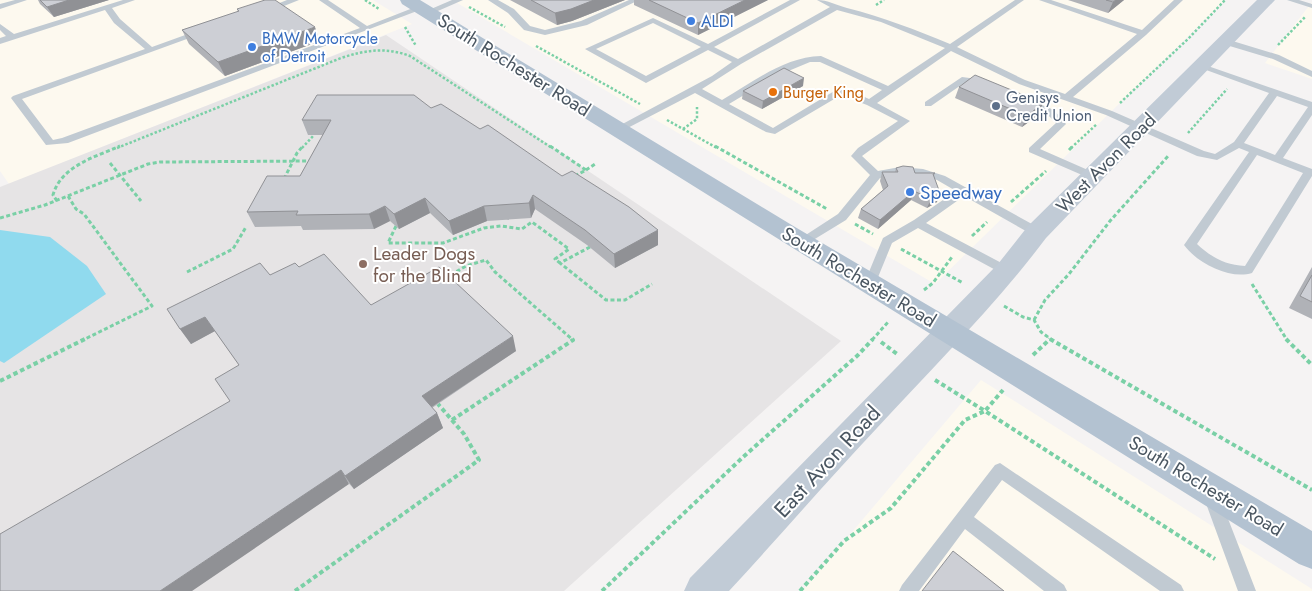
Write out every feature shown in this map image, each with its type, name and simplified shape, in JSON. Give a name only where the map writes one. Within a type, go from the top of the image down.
[{"type":"main road","name":"West Avon Road","points":[[949,331],[1008,271],[1037,232],[1267,0]]},
{"type":"main road","name":"South Rochester Road","points":[[419,7],[801,242],[1312,551]]},
{"type":"main road","name":"East Avon Road","points":[[703,591],[778,514],[849,435],[949,331]]},
{"type":"lane","points":[[0,7],[23,0]]},
{"type":"lane","points":[[0,41],[131,0]]},
{"type":"lane","points":[[253,14],[277,2],[295,0]]},
{"type":"lane","points":[[323,0],[366,29]]},
{"type":"lane","points":[[207,30],[16,98],[50,143],[64,141],[366,29],[419,7],[460,0]]},
{"type":"lane","points":[[492,0],[511,10],[527,28],[546,33],[584,23],[635,0]]},
{"type":"lane","points":[[738,62],[708,47],[653,20],[589,50],[646,80],[708,47],[796,0]]},
{"type":"lane","points":[[821,0],[836,7],[884,20],[950,47],[1022,82],[1109,113],[1202,154],[1217,157],[1238,144],[1275,92]]},
{"type":"lane","points":[[870,103],[1020,0]]},
{"type":"lane","points":[[1043,0],[1143,33]]},
{"type":"lane","points":[[1067,97],[1179,0]]},
{"type":"lane","points":[[1291,0],[1310,10]]},
{"type":"lane","points":[[107,7],[117,21],[150,49]]},
{"type":"lane","points":[[618,130],[715,78],[738,62],[836,7]]},
{"type":"lane","points":[[0,26],[12,38]]},
{"type":"lane","points":[[1226,42],[1269,55],[1312,74]]},
{"type":"lane","points":[[723,104],[788,66],[813,58],[821,59],[889,90]]},
{"type":"lane","points":[[1202,67],[1312,106],[1277,160]]},
{"type":"lane","points":[[928,104],[962,80],[974,81],[991,88]]},
{"type":"lane","points":[[695,89],[768,130],[775,132],[839,92],[846,92],[870,103],[905,121],[856,156],[876,175]]},
{"type":"lane","points":[[1017,98],[1052,112],[1059,118],[1061,124],[1033,150],[1093,176]]},
{"type":"lane","points":[[1238,144],[1310,172],[1248,270],[1231,270],[1207,260],[1190,245],[1255,151]]},
{"type":"lane","points":[[801,242],[842,217],[876,175],[900,170],[923,172],[941,178],[1037,232]]},
{"type":"lane","points":[[870,284],[887,242],[964,191]]},
{"type":"lane","points":[[918,223],[1008,271]]},
{"type":"lane","points":[[908,591],[1000,470],[1175,591]]},
{"type":"lane","points":[[1208,487],[1247,591]]},
{"type":"lane","points":[[963,518],[1058,591]]},
{"type":"path","points":[[365,0],[381,10]]},
{"type":"path","points":[[933,282],[961,246],[999,211],[1026,190],[1109,113],[1189,38],[1225,0]]},
{"type":"path","points":[[467,6],[508,29]]},
{"type":"path","points":[[1269,55],[1310,10]]},
{"type":"path","points":[[399,22],[409,32],[416,46]]},
{"type":"path","points":[[530,42],[642,105]]},
{"type":"path","points":[[56,201],[53,195],[57,183],[71,169],[89,159],[354,53],[379,50],[400,52],[410,56],[586,170]]},
{"type":"path","points":[[1034,320],[1045,300],[1069,274],[1110,221],[1236,78]]},
{"type":"path","points":[[666,119],[832,211]]},
{"type":"path","points":[[283,184],[292,161],[314,135]]},
{"type":"path","points":[[0,218],[56,201],[148,164],[160,162],[316,160]]},
{"type":"path","points":[[110,162],[141,201]]},
{"type":"path","points":[[572,178],[595,164]]},
{"type":"path","points":[[0,382],[152,306],[84,214],[76,209],[68,196]]},
{"type":"path","points":[[396,226],[388,243],[441,243],[492,226],[506,225],[522,229],[532,222],[570,249],[555,259],[606,300],[614,302],[626,300],[652,284]]},
{"type":"path","points":[[853,223],[874,234]]},
{"type":"path","points":[[187,272],[233,249],[246,227]]},
{"type":"path","points":[[560,263],[590,247]]},
{"type":"path","points":[[899,248],[954,278]]},
{"type":"path","points":[[451,275],[466,266],[486,260],[495,272],[573,340],[452,420]]},
{"type":"path","points":[[1243,270],[1270,316],[1304,360],[1312,365]]},
{"type":"path","points":[[1023,317],[1034,320],[1040,332],[1050,339],[1312,490]]},
{"type":"path","points":[[602,591],[742,458],[858,355],[873,340],[877,332]]},
{"type":"path","points":[[1042,345],[1050,339]]},
{"type":"path","points":[[949,390],[985,411],[999,394]]},
{"type":"path","points":[[295,591],[479,460],[464,434],[438,404]]},
{"type":"shaded area","points":[[0,0],[373,0],[412,24],[9,184],[0,171]]},
{"type":"shaded area","points":[[452,0],[1225,0],[935,284]]},
{"type":"shaded area","points":[[1312,2],[1312,79],[1265,63]]},
{"type":"shaded area","name":"Leader Dogs for the Blind","points":[[386,35],[841,341],[564,591],[0,591],[0,187]]},
{"type":"shaded area","points":[[981,380],[1312,589],[1312,591],[802,591]]},
{"type":"water","points":[[0,230],[50,237],[87,266],[106,294],[4,363],[0,361]]},
{"type":"building","points":[[40,0],[69,0],[47,7]]},
{"type":"building","points":[[265,0],[275,0],[315,27],[218,62],[182,30],[239,11],[237,9]]},
{"type":"building","points":[[531,0],[594,0],[555,13]]},
{"type":"building","points":[[649,0],[745,0],[698,23]]},
{"type":"building","points":[[784,68],[804,78],[763,101],[743,91]]},
{"type":"building","points":[[975,75],[1043,103],[1027,116],[959,87]]},
{"type":"building","points":[[317,95],[414,95],[431,108],[441,104],[480,129],[488,125],[562,176],[572,171],[629,207],[658,230],[614,254],[585,230],[533,195],[529,203],[484,206],[449,221],[425,198],[394,214],[385,206],[369,214],[296,215],[298,211],[247,212],[267,176],[300,176],[331,120],[302,120]]},
{"type":"building","points":[[903,166],[913,167],[915,173],[935,173],[933,174],[940,193],[931,199],[914,191],[880,220],[861,209],[888,186],[882,172],[898,172],[896,168]]},
{"type":"building","points":[[324,254],[371,305],[439,267],[513,336],[422,396],[437,413],[345,476],[341,470],[160,591],[0,591],[0,534],[230,401],[215,379],[239,365],[205,317],[180,329],[167,309],[260,263],[270,275],[295,263],[299,267]]},
{"type":"building","points":[[1312,275],[1312,302],[1300,296]]},
{"type":"building","points":[[953,551],[1004,591],[922,591]]},
{"type":"place","name":"ALDI","points":[[691,21]]},
{"type":"place","name":"BMW Motorcycle of Detroit","points":[[252,47]]},
{"type":"place","name":"Burger King","points":[[773,92]]},
{"type":"place","name":"Genisys Credit Union","points":[[996,106]]},
{"type":"place","name":"Speedway","points":[[910,192]]},
{"type":"place","name":"Leader Dogs for the Blind","points":[[363,264]]}]
